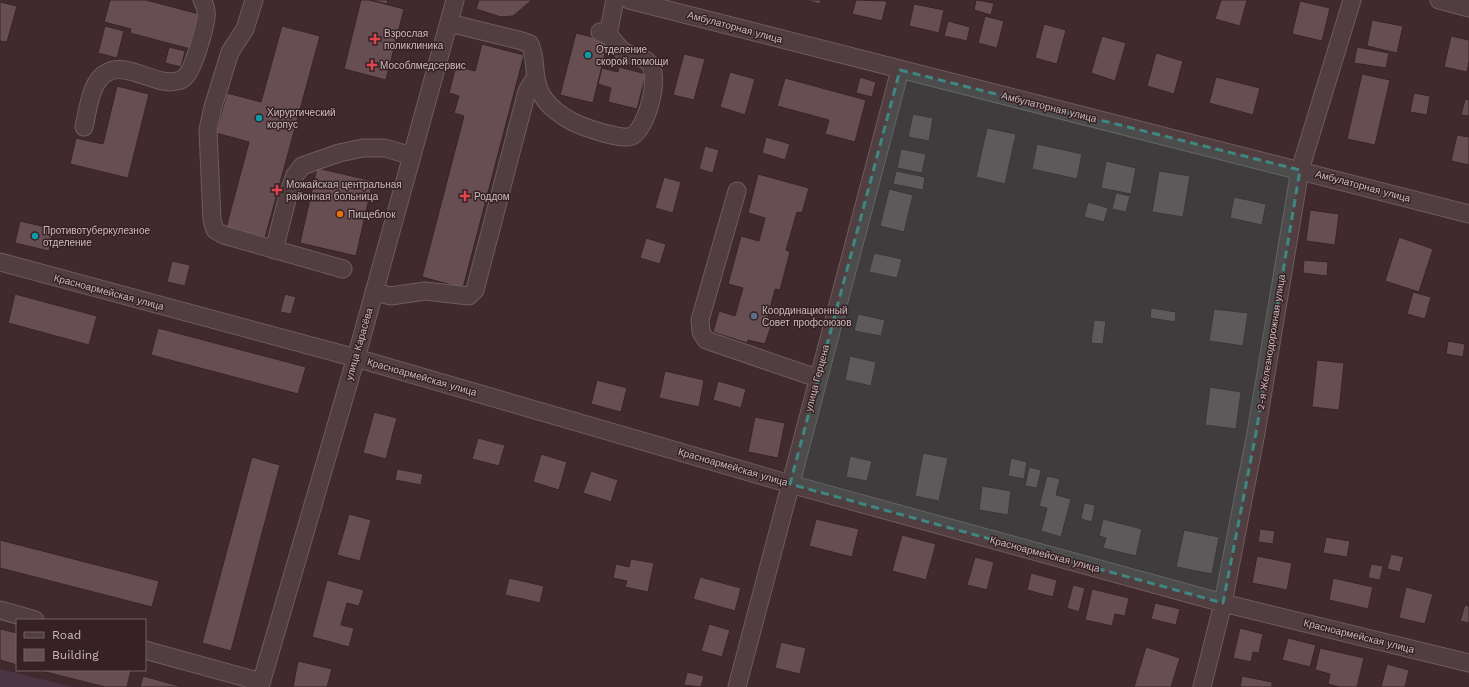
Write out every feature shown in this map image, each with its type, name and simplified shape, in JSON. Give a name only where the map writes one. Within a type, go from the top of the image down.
[{"type":"street","points":[[84,127],[97,83],[108,72],[125,70],[165,81],[175,82],[185,78],[190,70],[204,30],[206,6],[202,0]]},
{"type":"street","points":[[254,0],[245,29],[230,52],[213,107],[208,130],[212,220],[216,230],[224,235],[343,269]]},
{"type":"street","name":"улица Карасёва","points":[[260,685],[356,358],[456,0]]},
{"type":"street","points":[[449,23],[530,44],[533,51],[535,78],[544,99],[558,112],[574,122],[620,137],[630,137],[638,132],[644,120],[655,80],[653,68],[648,61],[623,51],[604,33],[615,0]]},
{"type":"street","name":"Амбулаторная улица","points":[[629,0],[1469,214]]},
{"type":"street","name":"2-я Железнодорожная улица","points":[[1202,687],[1223,603],[1256,433],[1300,170],[1352,0]]},
{"type":"street","points":[[1439,0],[1469,8]]},
{"type":"street","name":"улица Герцена","points":[[737,687],[817,378],[900,70]]},
{"type":"street","points":[[374,292],[391,296],[425,291],[461,297],[469,296],[475,290],[527,91],[535,78]]},
{"type":"street","points":[[274,250],[289,192],[295,175],[302,166],[339,153],[363,148],[385,148],[412,156]]},
{"type":"street","points":[[737,191],[700,320],[701,332],[706,340],[817,378]]},
{"type":"street","name":"Красноармейская улица","points":[[0,262],[356,358],[790,484],[1223,603],[1469,663]]},
{"type":"street","points":[[0,610],[32,619]]},
{"type":"street","points":[[146,650],[260,685]]},
{"type":"highlighted area","points":[[900,70],[1300,170],[1256,433],[1223,603],[790,484]]},
{"type":"shaded area","points":[[0,669],[73,687],[0,687]]},
{"type":"building","points":[[110,0],[146,0],[203,15],[194,50],[130,33],[131,29],[104,22]]},
{"type":"building","points":[[361,0],[370,0],[404,9],[386,80],[344,69]]},
{"type":"building","points":[[370,0],[388,0],[387,4]]},
{"type":"building","points":[[479,0],[532,0],[513,16],[501,17],[476,9]]},
{"type":"building","points":[[805,0],[821,0],[820,4]]},
{"type":"building","points":[[856,0],[887,1],[882,21],[852,14]]},
{"type":"building","points":[[976,0],[994,3],[991,15],[974,10]]},
{"type":"building","points":[[1221,0],[1247,0],[1240,26],[1215,19]]},
{"type":"building","points":[[1300,1],[1330,8],[1322,41],[1292,34]]},
{"type":"building","points":[[0,2],[17,6],[7,42],[0,41]]},
{"type":"building","points":[[914,4],[944,10],[939,33],[909,26]]},
{"type":"building","points":[[985,16],[1004,21],[997,48],[978,43]]},
{"type":"building","points":[[1372,20],[1403,26],[1397,53],[1367,46]]},
{"type":"building","points":[[948,21],[970,27],[967,41],[944,36]]},
{"type":"building","points":[[1044,24],[1066,30],[1057,64],[1035,58]]},
{"type":"building","points":[[105,26],[124,31],[117,58],[98,53]]},
{"type":"building","name":"Хирургический корпус","points":[[282,26],[320,36],[265,238],[226,228],[249,142],[216,133],[227,93],[261,102]]},
{"type":"building","name":"Отделение скорой помощи","points":[[576,33],[608,41],[593,103],[560,95]]},
{"type":"building","points":[[1102,36],[1126,43],[1115,81],[1091,73]]},
{"type":"building","points":[[1451,36],[1469,40],[1469,61],[1467,72],[1444,67]]},
{"type":"building","name":"Роддом","points":[[482,44],[524,55],[463,288],[422,277],[464,116],[454,113],[459,96],[449,93],[456,66],[475,71]]},
{"type":"building","points":[[169,47],[185,51],[181,67],[165,63]]},
{"type":"building","points":[[1357,47],[1389,53],[1386,68],[1354,63]]},
{"type":"building","points":[[1156,53],[1183,61],[1174,94],[1147,86]]},
{"type":"building","points":[[684,54],[705,59],[694,100],[673,95]]},
{"type":"building","points":[[619,67],[646,74],[637,109],[608,102],[611,88],[598,84],[602,68],[618,72]]},
{"type":"building","points":[[730,72],[755,79],[745,115],[720,107]]},
{"type":"building","points":[[1362,74],[1390,80],[1375,145],[1347,139]]},
{"type":"building","points":[[860,77],[876,82],[872,97],[856,93]]},
{"type":"building","points":[[1216,77],[1260,88],[1253,115],[1209,103]]},
{"type":"building","points":[[785,78],[866,100],[855,142],[825,134],[829,120],[777,106]]},
{"type":"building","points":[[117,86],[149,94],[128,178],[70,164],[76,138],[103,144]]},
{"type":"building","points":[[1414,93],[1430,96],[1427,115],[1410,112]]},
{"type":"building","points":[[1465,99],[1469,100],[1469,116],[1461,115]]},
{"type":"building","points":[[913,114],[933,118],[929,141],[908,137]]},
{"type":"building","points":[[987,128],[1016,134],[1005,184],[976,177]]},
{"type":"building","points":[[1457,135],[1469,137],[1469,165],[1451,161]]},
{"type":"building","points":[[766,137],[790,144],[785,160],[762,153]]},
{"type":"building","points":[[1037,144],[1082,154],[1077,179],[1032,169]]},
{"type":"building","points":[[705,146],[719,150],[713,173],[699,169]]},
{"type":"building","points":[[901,149],[926,154],[922,173],[897,168]]},
{"type":"building","points":[[1106,161],[1136,168],[1131,194],[1101,188]]},
{"type":"building","points":[[317,168],[373,181],[356,256],[300,243]]},
{"type":"building","points":[[896,171],[925,177],[923,190],[893,184]]},
{"type":"building","points":[[1159,171],[1190,176],[1183,217],[1152,212]]},
{"type":"building","points":[[758,174],[809,188],[802,213],[797,212],[786,250],[790,252],[780,290],[775,289],[766,325],[771,326],[765,344],[748,340],[747,343],[713,332],[719,311],[735,316],[743,288],[728,284],[741,236],[759,241],[765,218],[748,213]]},
{"type":"building","points":[[664,177],[681,182],[673,213],[655,208]]},
{"type":"building","points":[[889,189],[913,195],[904,232],[880,226]]},
{"type":"building","points":[[1116,193],[1130,196],[1126,212],[1112,209]]},
{"type":"building","points":[[1234,197],[1266,204],[1262,225],[1230,218]]},
{"type":"building","points":[[1088,202],[1108,208],[1104,222],[1084,217]]},
{"type":"building","points":[[1310,210],[1339,214],[1335,245],[1306,241]]},
{"type":"building","name":"Противотуберкулезное отделение","points":[[20,221],[54,229],[49,251],[15,243]]},
{"type":"building","points":[[1399,237],[1433,249],[1419,292],[1385,281]]},
{"type":"building","points":[[646,238],[666,244],[660,264],[640,258]]},
{"type":"building","points":[[874,253],[902,259],[897,278],[869,272]]},
{"type":"building","points":[[1304,260],[1328,262],[1327,276],[1303,273]]},
{"type":"building","points":[[172,261],[190,265],[185,286],[167,282]]},
{"type":"building","points":[[1413,292],[1431,297],[1425,319],[1407,314]]},
{"type":"building","points":[[15,294],[97,316],[89,345],[8,323]]},
{"type":"building","points":[[285,294],[296,297],[291,314],[280,312]]},
{"type":"building","points":[[1151,308],[1176,312],[1175,322],[1150,318]]},
{"type":"building","points":[[1214,309],[1248,313],[1243,346],[1209,341]]},
{"type":"building","points":[[858,314],[885,320],[881,336],[854,331]]},
{"type":"building","points":[[1094,320],[1106,321],[1103,344],[1091,343]]},
{"type":"building","points":[[158,328],[306,367],[298,394],[151,355]]},
{"type":"building","points":[[1448,341],[1465,344],[1463,357],[1446,354]]},
{"type":"building","points":[[850,356],[876,362],[871,386],[845,380]]},
{"type":"building","points":[[1317,360],[1344,363],[1339,410],[1312,407]]},
{"type":"building","points":[[665,371],[704,380],[699,407],[659,398]]},
{"type":"building","points":[[597,380],[627,388],[621,412],[591,404]]},
{"type":"building","points":[[718,381],[746,389],[741,408],[713,400]]},
{"type":"building","points":[[1210,387],[1241,392],[1236,429],[1205,425]]},
{"type":"building","points":[[374,412],[397,418],[386,459],[363,453]]},
{"type":"building","points":[[755,417],[785,423],[778,458],[748,452]]},
{"type":"building","points":[[478,438],[505,445],[499,466],[472,459]]},
{"type":"building","points":[[923,453],[948,458],[939,501],[915,496]]},
{"type":"building","points":[[541,454],[567,462],[559,490],[533,482]]},
{"type":"building","points":[[850,456],[872,461],[867,481],[846,477]]},
{"type":"building","points":[[252,457],[280,465],[231,651],[202,643]]},
{"type":"building","points":[[1011,458],[1027,462],[1024,479],[1008,476]]},
{"type":"building","points":[[1029,467],[1041,470],[1037,488],[1025,486]]},
{"type":"building","points":[[397,469],[423,474],[421,485],[395,480]]},
{"type":"building","points":[[591,471],[618,480],[611,502],[583,493]]},
{"type":"building","points":[[1047,476],[1060,479],[1056,495],[1071,499],[1061,537],[1041,531],[1047,508],[1039,506]]},
{"type":"building","points":[[982,486],[1011,491],[1008,515],[979,510]]},
{"type":"building","points":[[1084,503],[1095,505],[1092,522],[1081,519]]},
{"type":"building","points":[[349,514],[371,520],[360,561],[337,555]]},
{"type":"building","points":[[816,519],[859,529],[852,557],[809,546]]},
{"type":"building","points":[[1103,519],[1142,529],[1136,556],[1103,548],[1106,538],[1099,536]]},
{"type":"building","points":[[1260,529],[1275,531],[1273,544],[1258,542]]},
{"type":"building","points":[[1184,530],[1219,537],[1212,574],[1176,567]]},
{"type":"building","points":[[902,535],[936,544],[926,580],[892,571]]},
{"type":"building","points":[[1326,537],[1350,541],[1347,557],[1323,553]]},
{"type":"building","points":[[0,540],[159,581],[152,607],[0,568]]},
{"type":"building","points":[[1391,554],[1404,557],[1400,572],[1387,569]]},
{"type":"building","points":[[1257,556],[1292,563],[1287,590],[1252,583]]},
{"type":"building","points":[[975,557],[994,562],[987,590],[967,585]]},
{"type":"building","points":[[631,559],[654,563],[648,592],[625,587],[627,581],[613,578],[616,564],[629,567]]},
{"type":"building","points":[[1371,564],[1383,566],[1380,580],[1368,578]]},
{"type":"building","points":[[1031,573],[1057,580],[1053,597],[1027,590]]},
{"type":"building","points":[[700,577],[741,588],[735,611],[693,599]]},
{"type":"building","points":[[509,578],[544,586],[540,603],[505,595]]},
{"type":"building","points":[[1333,578],[1373,587],[1368,609],[1329,600]]},
{"type":"building","points":[[327,580],[364,590],[359,606],[347,603],[341,625],[354,628],[349,647],[312,637]]},
{"type":"building","points":[[1073,585],[1085,588],[1079,612],[1067,608]]},
{"type":"building","points":[[1406,587],[1433,594],[1425,624],[1399,618]]},
{"type":"building","points":[[1092,589],[1129,598],[1125,616],[1115,614],[1112,626],[1085,620]]},
{"type":"building","points":[[1155,603],[1180,609],[1176,625],[1151,619]]},
{"type":"building","points":[[1465,605],[1469,606],[1469,623],[1460,621]]},
{"type":"building","points":[[709,624],[730,630],[722,657],[701,651]]},
{"type":"building","points":[[1240,628],[1263,634],[1259,653],[1253,652],[1251,662],[1233,658]]},
{"type":"building","points":[[0,629],[16,633],[16,665],[0,660]]},
{"type":"building","points":[[1288,638],[1316,645],[1310,667],[1282,660]]},
{"type":"building","points":[[781,642],[806,648],[800,674],[775,668]]},
{"type":"building","points":[[1146,647],[1180,658],[1171,687],[1134,687]]},
{"type":"building","points":[[1320,648],[1364,658],[1357,687],[1340,687],[1328,684],[1330,674],[1315,670]]},
{"type":"building","points":[[298,661],[332,669],[327,687],[293,687]]},
{"type":"building","points":[[1387,664],[1409,670],[1405,687],[1381,687]]},
{"type":"building","points":[[42,671],[131,671],[127,687],[105,687]]},
{"type":"building","points":[[687,672],[704,676],[701,687],[684,685]]},
{"type":"building","points":[[143,676],[183,687],[140,687]]},
{"type":"building","points":[[1242,676],[1272,682],[1272,687],[1240,687]]},
{"type":"place","name":"Взрослая поликлиника","points":[[375,39]]},
{"type":"place","name":"Отделение скорой помощи","points":[[588,55]]},
{"type":"place","name":"Мособлмедсервис","points":[[372,65]]},
{"type":"place","name":"Хирургический корпус","points":[[259,118]]},
{"type":"place","name":"Можайская центральная районная больница","points":[[277,190]]},
{"type":"place","name":"Роддом","points":[[465,196]]},
{"type":"place","name":"Пищеблок","points":[[340,214]]},
{"type":"place","name":"Противотуберкулезное отделение","points":[[35,236]]},
{"type":"place","name":"Координационный Совет профсоюзов","points":[[754,316]]}]
